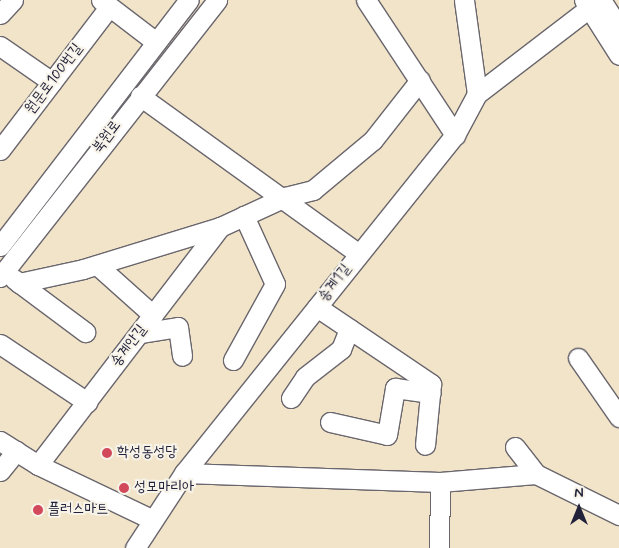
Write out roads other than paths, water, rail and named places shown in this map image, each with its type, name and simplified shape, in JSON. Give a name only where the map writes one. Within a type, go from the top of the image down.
[{"type":"street","points":[[0,14],[13,0]]},
{"type":"street","name":"북원로","points":[[0,246],[189,0]]},
{"type":"street","name":"북원로","points":[[2,274],[217,0]]},
{"type":"street","points":[[366,0],[455,135]]},
{"type":"street","points":[[464,0],[477,94]]},
{"type":"street","points":[[477,94],[592,2]]},
{"type":"street","points":[[592,2],[619,28]]},
{"type":"street","points":[[592,2],[619,55]]},
{"type":"street","points":[[104,4],[156,42]]},
{"type":"street","name":"원문로100번길","points":[[0,150],[52,82],[104,4]]},
{"type":"street","points":[[0,46],[52,82]]},
{"type":"street","name":"송계안길","points":[[19,283],[97,265],[220,227],[285,197],[314,190],[373,140],[420,80]]},
{"type":"street","name":"송계1길","points":[[135,548],[151,519],[184,473],[358,253],[455,135],[477,94]]},
{"type":"street","points":[[140,96],[285,197],[358,253]]},
{"type":"street","points":[[233,360],[275,284],[244,216]]},
{"type":"street","name":"송계안길","points":[[38,465],[220,227]]},
{"type":"street","points":[[97,265],[153,315]]},
{"type":"street","points":[[2,274],[19,283],[85,332]]},
{"type":"street","points":[[317,307],[432,384],[425,445]]},
{"type":"street","points":[[140,333],[178,327],[182,356]]},
{"type":"street","points":[[290,398],[305,377],[341,349],[349,329]]},
{"type":"street","points":[[0,344],[87,402]]},
{"type":"street","points":[[578,358],[619,417]]},
{"type":"street","points":[[330,422],[387,435],[395,388],[430,393]]},
{"type":"street","points":[[0,471],[8,446],[38,465],[151,519]]},
{"type":"street","points":[[514,447],[536,474],[619,514]]},
{"type":"street","points":[[184,473],[440,482],[536,474]]},
{"type":"street","points":[[438,548],[440,482]]},
{"type":"place","name":"학성동성당","points":[[107,453]]},
{"type":"place","name":"성모마리아","points":[[124,488]]},
{"type":"place","name":"플러스마트","points":[[38,510]]}]
